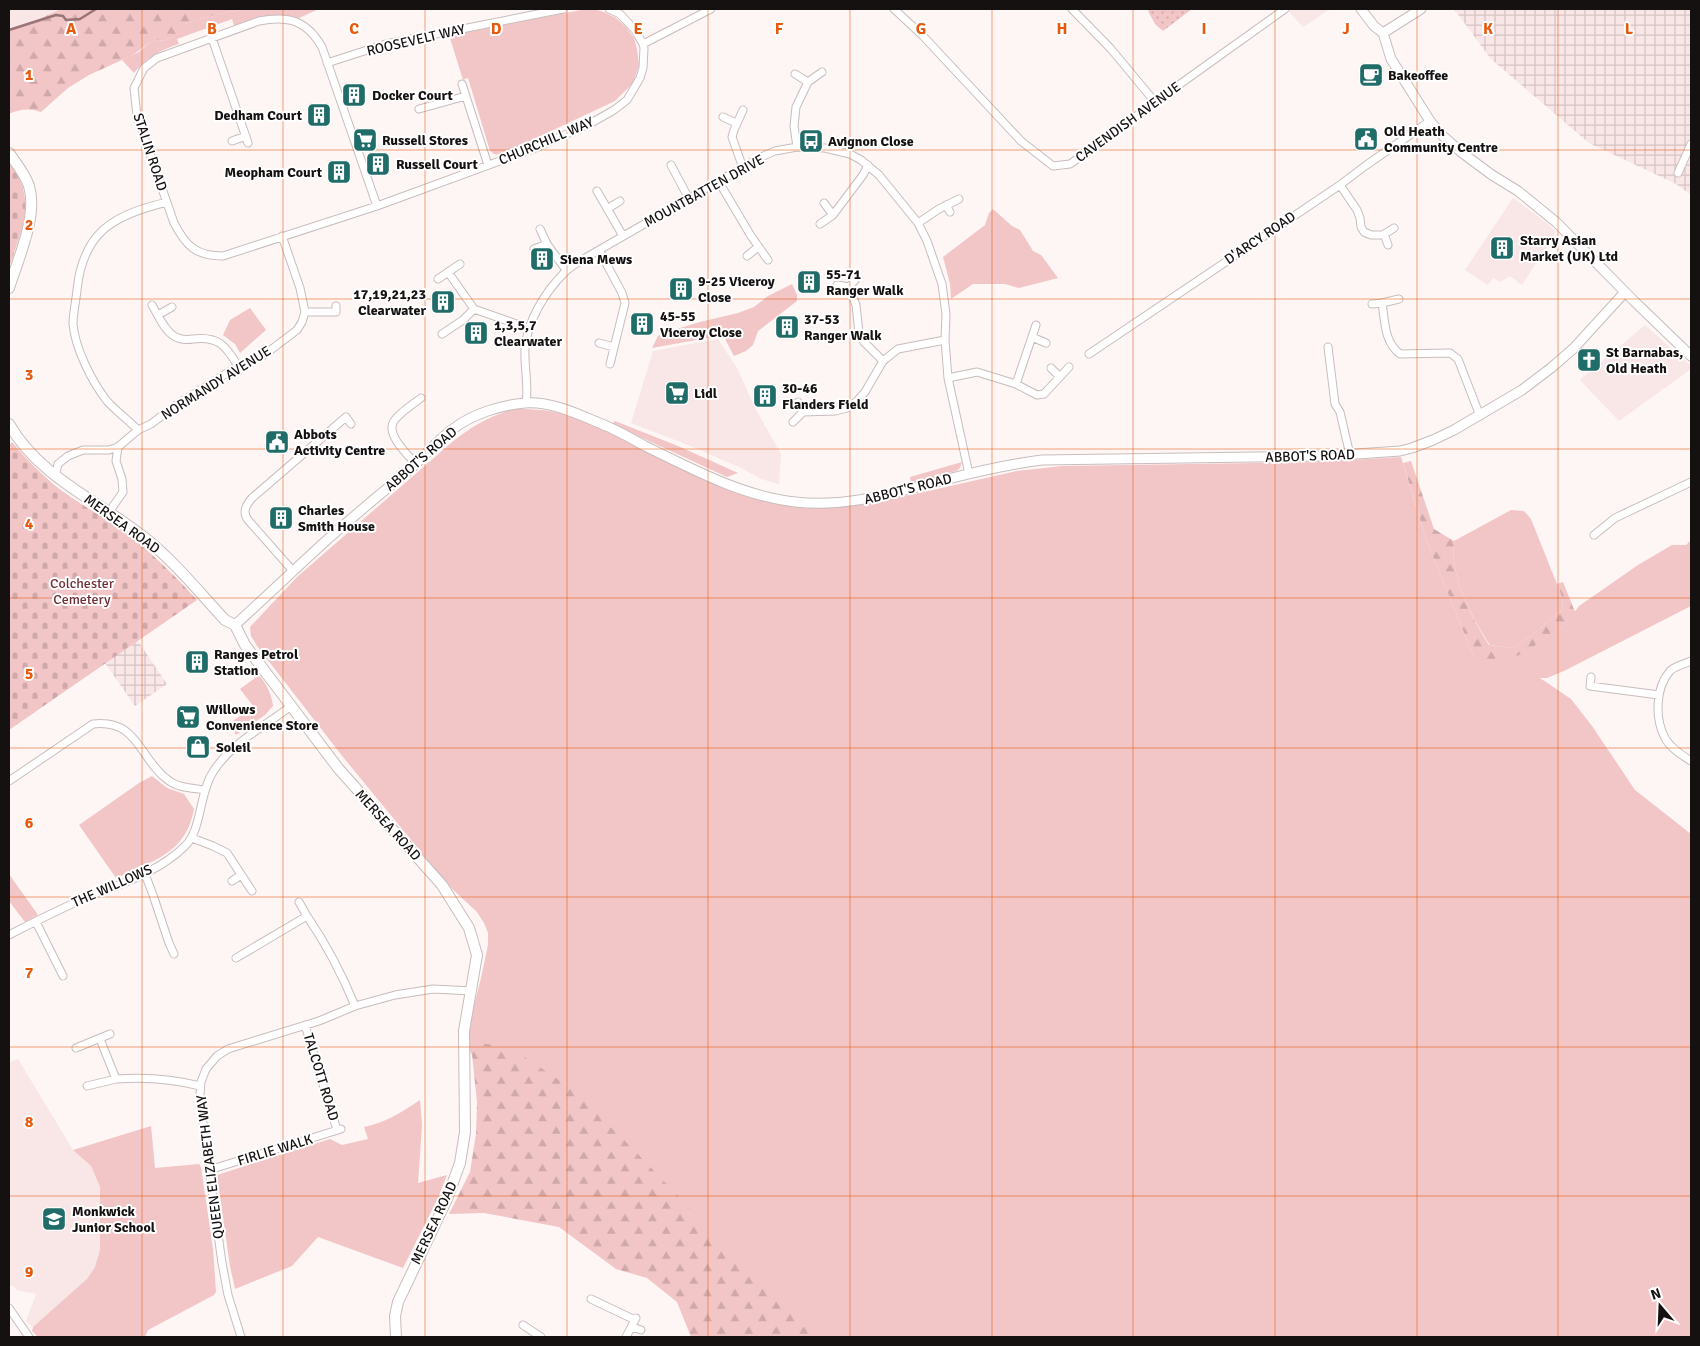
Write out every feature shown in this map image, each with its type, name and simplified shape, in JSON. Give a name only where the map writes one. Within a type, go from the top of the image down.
[{"type":"main road","points":[[9,153],[19,166],[28,184],[31,206],[9,288]]},
{"type":"main road","name":"MERSEA ROAD","points":[[9,424],[32,454],[55,476],[142,535],[170,559],[225,620],[235,625],[245,646],[338,768],[442,885],[457,906],[469,928],[477,955],[464,1032],[465,1132],[460,1163],[447,1199],[398,1302],[395,1316],[396,1337]]},
{"type":"street","name":"ROOSEVELT WAY","points":[[328,63],[386,44],[564,9]]},
{"type":"street","points":[[609,9],[620,14],[635,30],[644,44],[711,9]]},
{"type":"street","name":"CAVENDISH AVENUE","points":[[894,9],[923,36],[1021,140],[1053,166],[1070,164],[1285,9]]},
{"type":"street","points":[[1072,9],[1112,49],[1155,102]]},
{"type":"street","points":[[1361,9],[1374,26],[1383,33],[1391,59],[1430,121],[1461,152],[1518,191],[1539,208],[1691,356]]},
{"type":"street","points":[[1383,33],[1422,9]]},
{"type":"street","name":"STALIN ROAD","points":[[272,18],[296,21],[315,35],[328,63],[377,206],[222,256],[210,256],[190,246],[181,237],[138,116],[134,88],[144,68],[157,58],[212,38],[272,18]]},
{"type":"street","points":[[212,38],[247,140],[232,141]]},
{"type":"street","name":"CHURCHILL WAY","points":[[377,206],[538,147],[593,122],[614,110],[627,100],[640,78],[643,68],[644,44]]},
{"type":"street","points":[[797,147],[794,126],[796,107],[808,82],[822,72]]},
{"type":"street","points":[[795,74],[808,82]]},
{"type":"street","points":[[462,84],[488,165]]},
{"type":"street","points":[[419,109],[466,96]]},
{"type":"street","points":[[743,110],[736,123],[732,137],[743,168]]},
{"type":"street","points":[[723,118],[736,123]]},
{"type":"street","name":"D'ARCY ROAD","points":[[1089,354],[1340,185],[1430,121]]},
{"type":"street","points":[[1678,173],[1691,144]]},
{"type":"street","name":"MOUNTBATTEN DRIVE","points":[[526,403],[528,393],[526,377],[528,328],[546,295],[566,270],[689,198],[776,151],[797,147],[826,148],[850,154],[868,165],[886,182],[918,223],[927,242],[942,284],[946,314],[944,340],[948,378],[969,474]]},
{"type":"street","points":[[671,165],[689,198]]},
{"type":"street","points":[[820,224],[834,215],[868,165]]},
{"type":"street","points":[[719,182],[758,247],[768,260]]},
{"type":"street","points":[[1340,185],[1354,205],[1364,232],[1371,235],[1383,235],[1394,228]]},
{"type":"street","points":[[597,191],[623,236]]},
{"type":"street","points":[[918,223],[948,209],[959,199]]},
{"type":"street","points":[[607,209],[620,201]]},
{"type":"street","points":[[138,430],[108,402],[96,384],[78,348],[73,323],[78,281],[83,258],[92,241],[102,230],[114,221],[134,212],[167,202]]},
{"type":"street","points":[[824,203],[834,215]]},
{"type":"street","points":[[540,229],[547,244],[566,270]]},
{"type":"street","points":[[1383,235],[1388,245]]},
{"type":"street","points":[[282,236],[300,288],[305,312],[336,313]]},
{"type":"street","points":[[534,249],[547,244]]},
{"type":"street","points":[[747,256],[758,247]]},
{"type":"street","points":[[599,250],[625,300],[624,314],[610,364]]},
{"type":"street","points":[[438,279],[460,264]]},
{"type":"street","points":[[448,272],[474,309],[528,328]]},
{"type":"street","points":[[849,287],[856,279]]},
{"type":"street","points":[[837,285],[849,287]]},
{"type":"street","points":[[849,287],[856,305],[859,333],[864,342],[883,361]]},
{"type":"street","name":"ABBOT'S ROAD","points":[[235,625],[453,429],[479,415],[497,409],[526,403],[566,410],[608,426],[725,483],[780,499],[810,502],[867,500],[969,474],[1042,460],[1226,459],[1350,455],[1400,451],[1433,440],[1480,416],[1522,390],[1551,368],[1584,338],[1625,292]]},
{"type":"street","points":[[1372,304],[1399,299]]},
{"type":"street","points":[[1382,303],[1387,332],[1394,350],[1400,354],[1450,353],[1455,356],[1458,359],[1480,416]]},
{"type":"street","points":[[152,305],[166,329],[175,337],[185,340],[208,338],[228,349],[238,366]]},
{"type":"street","points":[[158,315],[172,307]]},
{"type":"street","points":[[442,334],[463,320],[474,309]]},
{"type":"street","name":"NORMANDY AVENUE","points":[[118,447],[138,430],[150,424],[173,407],[238,366],[264,354],[290,336],[302,322],[305,312]]},
{"type":"street","points":[[1016,384],[1036,324]]},
{"type":"street","points":[[1032,337],[1046,343]]},
{"type":"street","points":[[793,422],[802,412],[835,411],[848,408],[864,392],[883,361],[898,348],[944,340]]},
{"type":"street","points":[[599,344],[614,347]]},
{"type":"street","points":[[1328,347],[1335,404],[1340,412],[1350,455]]},
{"type":"street","points":[[948,378],[977,372],[1016,384],[1037,395],[1044,394],[1069,367]]},
{"type":"street","points":[[1051,368],[1060,376]]},
{"type":"street","points":[[416,464],[394,437],[391,429],[392,423],[421,398]]},
{"type":"street","points":[[798,402],[802,412]]},
{"type":"street","points":[[293,571],[248,520],[245,516],[245,508],[252,498],[346,417],[351,424]]},
{"type":"street","points":[[55,476],[58,464],[68,456],[83,450],[109,450],[118,447],[116,461],[122,479],[123,492],[109,512]]},
{"type":"street","points":[[1594,535],[1615,518],[1691,482]]},
{"type":"street","points":[[1691,661],[1672,670],[1662,682],[1659,695],[1660,722],[1665,738],[1671,746],[1691,761]]},
{"type":"street","points":[[1591,677],[1590,686],[1659,695]]},
{"type":"street","points":[[252,891],[227,853],[192,838],[205,790],[212,774],[223,757],[291,706]]},
{"type":"street","points":[[9,781],[93,724],[106,722],[122,728],[134,738],[167,780],[176,785],[205,790]]},
{"type":"street","name":"THE WILLOWS","points":[[9,936],[80,901],[145,874],[176,854],[192,838]]},
{"type":"street","points":[[145,874],[174,954]]},
{"type":"street","points":[[232,882],[240,875]]},
{"type":"street","points":[[299,902],[345,980],[355,1006]]},
{"type":"street","points":[[236,958],[307,916]]},
{"type":"street","points":[[36,922],[61,963],[63,976]]},
{"type":"street","points":[[160,945],[168,941]]},
{"type":"street","name":"QUEEN ELIZABETH WAY","points":[[241,1337],[228,1295],[222,1263],[201,1112],[200,1086],[206,1069],[217,1056],[228,1049],[320,1021],[355,1006],[414,991],[433,989],[472,991]]},
{"type":"street","name":"TALCOTT ROAD","points":[[305,1025],[339,1129]]},
{"type":"street","points":[[76,1048],[110,1034]]},
{"type":"street","points":[[100,1039],[116,1079]]},
{"type":"street","points":[[87,1086],[116,1079],[149,1079],[200,1086]]},
{"type":"street","name":"FIRLIE WALK","points":[[209,1170],[339,1129]]},
{"type":"street","points":[[591,1299],[634,1321],[641,1330]]},
{"type":"street","points":[[9,1308],[29,1337]]},
{"type":"street","points":[[626,1337],[634,1321]]},
{"type":"street","points":[[522,1325],[541,1337]]},
{"type":"shaded area","points":[[9,9],[61,9],[9,29]]},
{"type":"shaded area","points":[[1287,9],[1330,9],[1303,27]]},
{"type":"shaded area","points":[[1454,9],[1691,9],[1691,195],[1676,184],[1589,143],[1491,59]]},
{"type":"shaded area","name":"Starry Asian Market (UK) Ltd","points":[[1513,198],[1556,232],[1522,285],[1510,276],[1500,282],[1493,278],[1488,285],[1465,270]]},
{"type":"shaded area","points":[[1645,325],[1691,366],[1691,369],[1619,421],[1580,380]]},
{"type":"shaded area","points":[[718,339],[737,368],[755,408],[781,454],[779,484],[761,479],[739,467],[688,445],[631,423],[653,351]]},
{"type":"shaded area","points":[[138,641],[167,684],[135,706],[105,663]]},
{"type":"shaded area","name":"Monkwick Junior School","points":[[18,1059],[73,1150],[91,1166],[100,1187],[100,1250],[95,1267],[79,1288],[33,1327],[26,1321],[36,1294],[17,1290],[13,1286],[9,1286],[9,1063]]},
{"type":"green space","points":[[61,9],[248,9],[216,15],[185,24],[188,30],[164,41],[157,40],[149,43],[133,55],[89,75],[68,88],[41,112],[25,110],[9,114],[9,29]]},
{"type":"green space","points":[[248,9],[319,9],[299,18],[280,15],[257,18],[234,26],[232,19],[177,39],[179,44],[154,55],[134,73],[122,60],[139,52],[149,43],[157,40],[164,41],[187,30],[185,24],[216,15]]},
{"type":"green space","points":[[593,9],[616,18],[634,38],[639,65],[633,83],[615,101],[500,155],[494,154],[490,151],[468,78],[463,80],[449,35]]},
{"type":"green space","points":[[1150,9],[1192,9],[1163,31],[1155,24],[1148,11]]},
{"type":"green space","points":[[9,160],[18,175],[23,189],[25,214],[9,269]]},
{"type":"green space","points":[[993,209],[1012,226],[1020,230],[1033,251],[1041,255],[1058,278],[1019,288],[1005,284],[973,284],[951,299],[950,284],[943,257],[985,225],[989,213]]},
{"type":"green space","points":[[792,284],[797,295],[797,301],[758,331],[753,345],[746,351],[734,356],[725,339],[718,336],[652,348],[658,336],[663,333],[754,307],[768,296]]},
{"type":"green space","points":[[250,308],[266,330],[240,353],[235,344],[223,335],[230,320]]},
{"type":"green space","points":[[514,409],[543,410],[572,416],[734,489],[839,506],[861,505],[888,500],[1017,471],[1062,466],[1317,462],[1401,457],[1427,542],[1474,657],[1535,645],[1564,626],[1579,606],[1638,565],[1672,545],[1686,545],[1691,540],[1691,606],[1564,671],[1547,678],[1540,678],[1571,699],[1592,726],[1635,790],[1691,834],[1691,1337],[697,1337],[682,1298],[560,1218],[465,1042],[488,945],[488,933],[484,923],[477,912],[449,886],[343,757],[251,636],[250,627],[297,577],[451,443],[481,423],[496,415]]},
{"type":"green space","points":[[615,421],[678,446],[738,473],[727,477],[612,424]]},
{"type":"green space","name":"Colchester Cemetery","points":[[12,442],[58,488],[117,526],[144,548],[197,600],[9,730],[9,445]]},
{"type":"green space","points":[[1411,461],[1434,529],[1454,541],[1454,559],[1459,583],[1472,616],[1489,645],[1513,648],[1563,609],[1562,597],[1557,584],[1563,582],[1575,612],[1564,626],[1522,654],[1501,662],[1474,657],[1427,542],[1403,463]]},
{"type":"green space","points":[[962,462],[960,468],[956,471],[911,483],[910,477]]},
{"type":"green space","points":[[1511,510],[1524,511],[1531,519],[1562,597],[1563,609],[1513,648],[1490,645],[1478,626],[1463,594],[1456,572],[1454,556],[1454,541]]},
{"type":"green space","points":[[259,675],[268,689],[273,706],[265,715],[236,735],[229,724],[253,706],[240,689]]},
{"type":"green space","points":[[152,776],[167,788],[184,794],[194,809],[190,824],[175,846],[166,854],[116,878],[79,825]]},
{"type":"green space","points":[[9,874],[38,915],[25,922],[9,901]]},
{"type":"green space","points":[[471,1044],[488,1044],[523,1056],[571,1088],[631,1147],[814,1337],[691,1337],[677,1302],[647,1278],[616,1269],[559,1227],[484,1213],[449,1214],[470,1172],[476,1134],[477,1103]]},
{"type":"green space","points":[[420,1100],[422,1125],[418,1183],[447,1175],[438,1198],[403,1268],[318,1237],[292,1266],[235,1289],[217,1175],[330,1139],[342,1145],[368,1139],[364,1127],[387,1120]]},
{"type":"green space","points":[[151,1126],[155,1168],[199,1164],[201,1167],[213,1249],[216,1292],[214,1295],[148,1330],[145,1337],[38,1337],[32,1331],[33,1327],[87,1279],[95,1267],[100,1250],[100,1187],[91,1166],[73,1150]]},
{"type":"waterway","points":[[9,30],[56,15],[63,16],[66,20],[80,19],[96,9]]},
{"type":"place","name":"Bakeoffee","points":[[1371,75]]},
{"type":"place","name":"Docker Court","points":[[354,95]]},
{"type":"place","name":"Dedham Court","points":[[319,115]]},
{"type":"place","name":"Old Heath Community Centre","points":[[1366,139]]},
{"type":"place","name":"Russell Stores","points":[[365,140]]},
{"type":"place","name":"Avignon Close","points":[[811,141]]},
{"type":"place","name":"Russell Court","points":[[378,164]]},
{"type":"place","name":"Meopham Court","points":[[339,172]]},
{"type":"place","name":"Starry Asian Market (UK) Ltd","points":[[1502,248]]},
{"type":"place","name":"Siena Mews","points":[[542,259]]},
{"type":"place","name":"55-71 Ranger Walk","points":[[809,282]]},
{"type":"place","name":"9-25 Viceroy Close","points":[[681,289]]},
{"type":"place","name":"17,19,21,23 Clearwater","points":[[443,302]]},
{"type":"place","name":"45-55 Viceroy Close","points":[[642,324]]},
{"type":"place","name":"37-53 Ranger Walk","points":[[787,327]]},
{"type":"place","name":"1,3,5,7 Clearwater","points":[[476,333]]},
{"type":"place","name":"St Barnabas, Old Heath","points":[[1589,360]]},
{"type":"place","name":"Lidl","points":[[677,393]]},
{"type":"place","name":"30-46 Flanders Field","points":[[765,396]]},
{"type":"place","name":"Abbots Activity Centre","points":[[277,442]]},
{"type":"place","name":"Charles Smith House","points":[[281,518]]},
{"type":"place","name":"Ranges Petrol Station","points":[[197,662]]},
{"type":"place","name":"Willows Convenience Store","points":[[188,717]]},
{"type":"place","name":"Soleil","points":[[198,747]]},
{"type":"place","name":"Monkwick Junior School","points":[[54,1219]]}]
